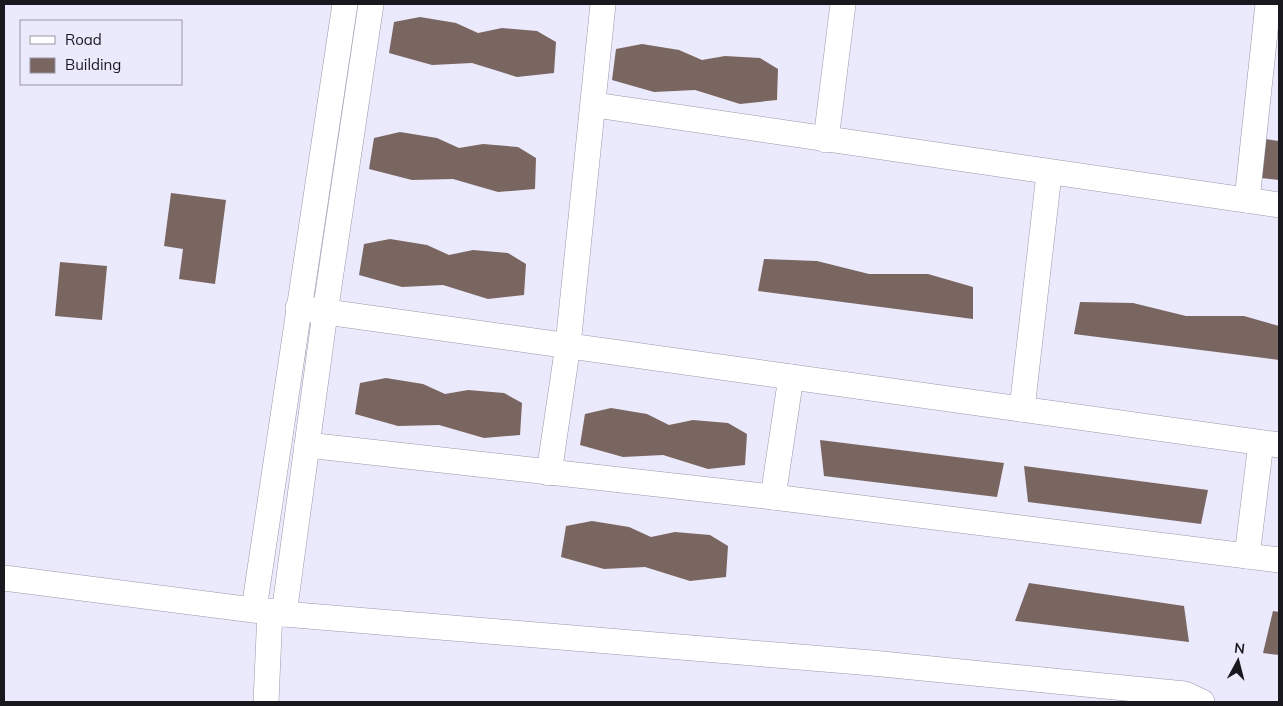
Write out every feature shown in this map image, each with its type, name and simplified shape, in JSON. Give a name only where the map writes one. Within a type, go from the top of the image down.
[{"type":"street","points":[[266,702],[269,611],[298,308],[345,4]]},
{"type":"street","points":[[269,611],[307,446],[371,4]]},
{"type":"street","points":[[549,472],[568,346],[603,4]]},
{"type":"street","points":[[826,140],[843,4]]},
{"type":"street","points":[[1247,200],[1268,4]]},
{"type":"street","points":[[594,105],[1049,174],[1162,187],[1279,204]]},
{"type":"street","points":[[1022,409],[1049,174]]},
{"type":"street","points":[[298,308],[1270,444],[1247,556]]},
{"type":"street","points":[[773,497],[791,377]]},
{"type":"street","points":[[307,446],[773,497],[1279,560]]},
{"type":"street","points":[[4,578],[269,611],[872,663],[1064,692],[1185,694],[1202,702]]},
{"type":"building","points":[[420,17],[456,23],[478,33],[502,28],[537,31],[556,42],[554,73],[517,77],[472,63],[432,65],[389,53],[394,22]]},
{"type":"building","points":[[642,44],[679,50],[702,60],[725,56],[760,58],[778,69],[777,100],[740,104],[695,90],[654,92],[612,80],[616,49]]},
{"type":"building","points":[[400,132],[437,138],[459,148],[483,144],[518,147],[536,158],[535,189],[498,192],[453,179],[412,180],[369,169],[374,138]]},
{"type":"building","points":[[1265,139],[1279,141],[1279,180],[1261,178]]},
{"type":"building","points":[[171,193],[226,200],[215,284],[179,279],[183,249],[164,246]]},
{"type":"building","points":[[390,239],[427,245],[449,255],[473,250],[508,253],[526,264],[524,295],[488,299],[443,285],[402,287],[359,275],[364,244]]},
{"type":"building","points":[[764,259],[817,261],[869,274],[928,274],[973,287],[973,319],[758,291]]},
{"type":"building","points":[[60,262],[107,266],[102,320],[55,316]]},
{"type":"building","points":[[1080,302],[1133,303],[1186,316],[1244,316],[1279,326],[1279,360],[1074,334]]},
{"type":"building","points":[[386,378],[423,384],[445,394],[468,390],[504,393],[522,403],[520,435],[484,438],[439,425],[398,426],[355,414],[360,383]]},
{"type":"building","points":[[611,408],[647,414],[669,425],[693,420],[728,423],[747,434],[745,465],[708,469],[663,455],[623,457],[580,445],[585,414]]},
{"type":"building","points":[[820,440],[1004,463],[997,497],[824,476]]},
{"type":"building","points":[[1024,466],[1208,490],[1201,524],[1028,502]]},
{"type":"building","points":[[592,521],[629,527],[651,537],[675,532],[710,535],[728,546],[726,577],[690,581],[645,567],[604,569],[561,557],[566,526]]},
{"type":"building","points":[[1029,583],[1184,606],[1189,642],[1015,621]]},
{"type":"building","points":[[1273,611],[1279,612],[1279,655],[1263,653]]}]
